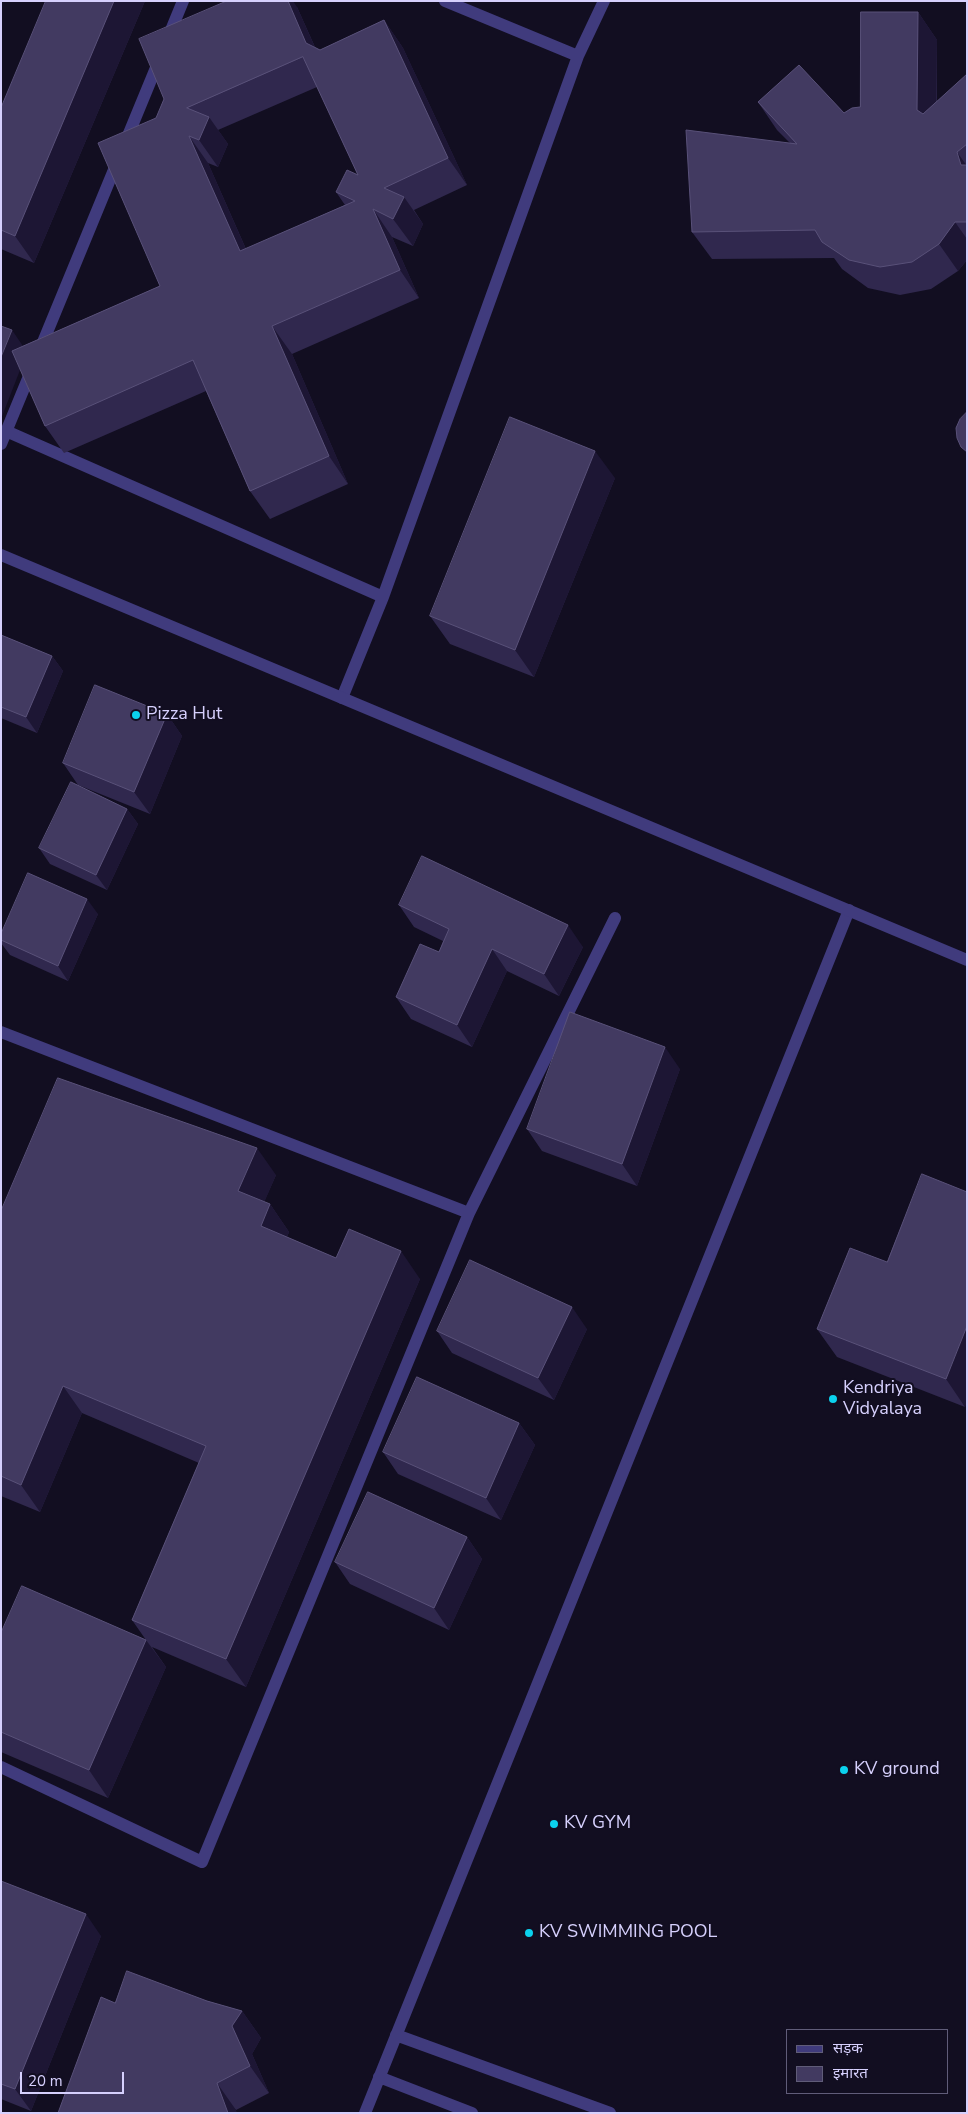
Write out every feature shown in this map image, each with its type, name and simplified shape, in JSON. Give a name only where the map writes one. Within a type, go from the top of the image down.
[{"type":"street","points":[[1,444],[183,1]]},
{"type":"street","points":[[445,1],[578,56]]},
{"type":"street","points":[[342,698],[384,597],[578,56],[604,1]]},
{"type":"street","points":[[6,431],[384,597]]},
{"type":"street","points":[[1,555],[967,960]]},
{"type":"street","points":[[365,2113],[849,910]]},
{"type":"street","points":[[1,1766],[202,1862],[469,1213],[615,918]]},
{"type":"street","points":[[1,1032],[469,1213]]},
{"type":"street","points":[[396,2036],[610,2113]]},
{"type":"street","points":[[379,2077],[472,2113]]},
{"type":"building","points":[[46,1],[114,1],[15,236],[1,230],[1,108]]},
{"type":"building","points":[[227,1],[288,1],[306,43],[320,50],[384,20],[448,158],[384,188],[404,197],[393,219],[373,209],[400,270],[272,326],[329,456],[250,491],[193,360],[45,426],[12,351],[160,286],[98,143],[156,118],[164,99],[139,39]],"holes":[[[303,57],[358,175],[347,170],[336,192],[355,201],[240,251],[189,136],[199,140],[209,117],[187,108]]]},
{"type":"building","points":[[861,12],[918,12],[917,110],[923,114],[967,74],[967,144],[957,152],[961,165],[967,165],[967,222],[955,222],[939,244],[912,262],[880,267],[849,260],[822,242],[815,230],[692,232],[686,130],[797,144],[758,102],[799,65],[844,113],[852,108],[860,107]]},
{"type":"building","points":[[1,326],[12,330],[1,357]]},
{"type":"building","points":[[967,412],[967,452],[961,447],[957,438],[956,428],[960,419]]},
{"type":"building","points":[[510,417],[595,451],[515,650],[430,616]]},
{"type":"building","points":[[1,635],[52,656],[26,717],[1,707]]},
{"type":"building","points":[[95,685],[167,714],[134,792],[63,763]]},
{"type":"building","points":[[71,782],[127,809],[96,875],[39,848]]},
{"type":"building","points":[[422,856],[568,925],[544,974],[492,949],[457,1025],[396,997],[420,944],[439,952],[449,929],[399,905]]},
{"type":"building","points":[[28,873],[87,899],[58,966],[1,940],[1,934]]},
{"type":"building","points":[[570,1012],[665,1047],[622,1164],[527,1129]]},
{"type":"building","points":[[58,1078],[257,1148],[238,1191],[270,1204],[261,1226],[336,1258],[349,1229],[401,1251],[226,1659],[132,1620],[206,1446],[63,1386],[21,1485],[1,1476],[1,1211]]},
{"type":"building","points":[[922,1174],[967,1192],[967,1326],[946,1379],[817,1329],[850,1248],[887,1262]]},
{"type":"building","points":[[470,1260],[572,1307],[538,1378],[437,1331]]},
{"type":"building","points":[[417,1377],[519,1423],[486,1498],[383,1452]]},
{"type":"building","points":[[368,1492],[467,1537],[434,1608],[335,1562]]},
{"type":"building","points":[[22,1586],[146,1640],[89,1770],[1,1732],[1,1633]]},
{"type":"building","points":[[1,1881],[86,1914],[15,2089],[1,2084]]},
{"type":"building","points":[[127,1971],[207,2001],[242,2011],[232,2026],[250,2066],[217,2083],[228,2113],[58,2113],[101,1997],[115,2003]]},
{"type":"place","name":"Pizza Hut","points":[[136,715]]},
{"type":"place","name":"Kendriya Vidyalaya","points":[[833,1399]]},
{"type":"place","name":"KV ground","points":[[844,1770]]},
{"type":"place","name":"KV GYM","points":[[554,1824]]},
{"type":"place","name":"KV SWIMMING POOL","points":[[529,1933]]}]
